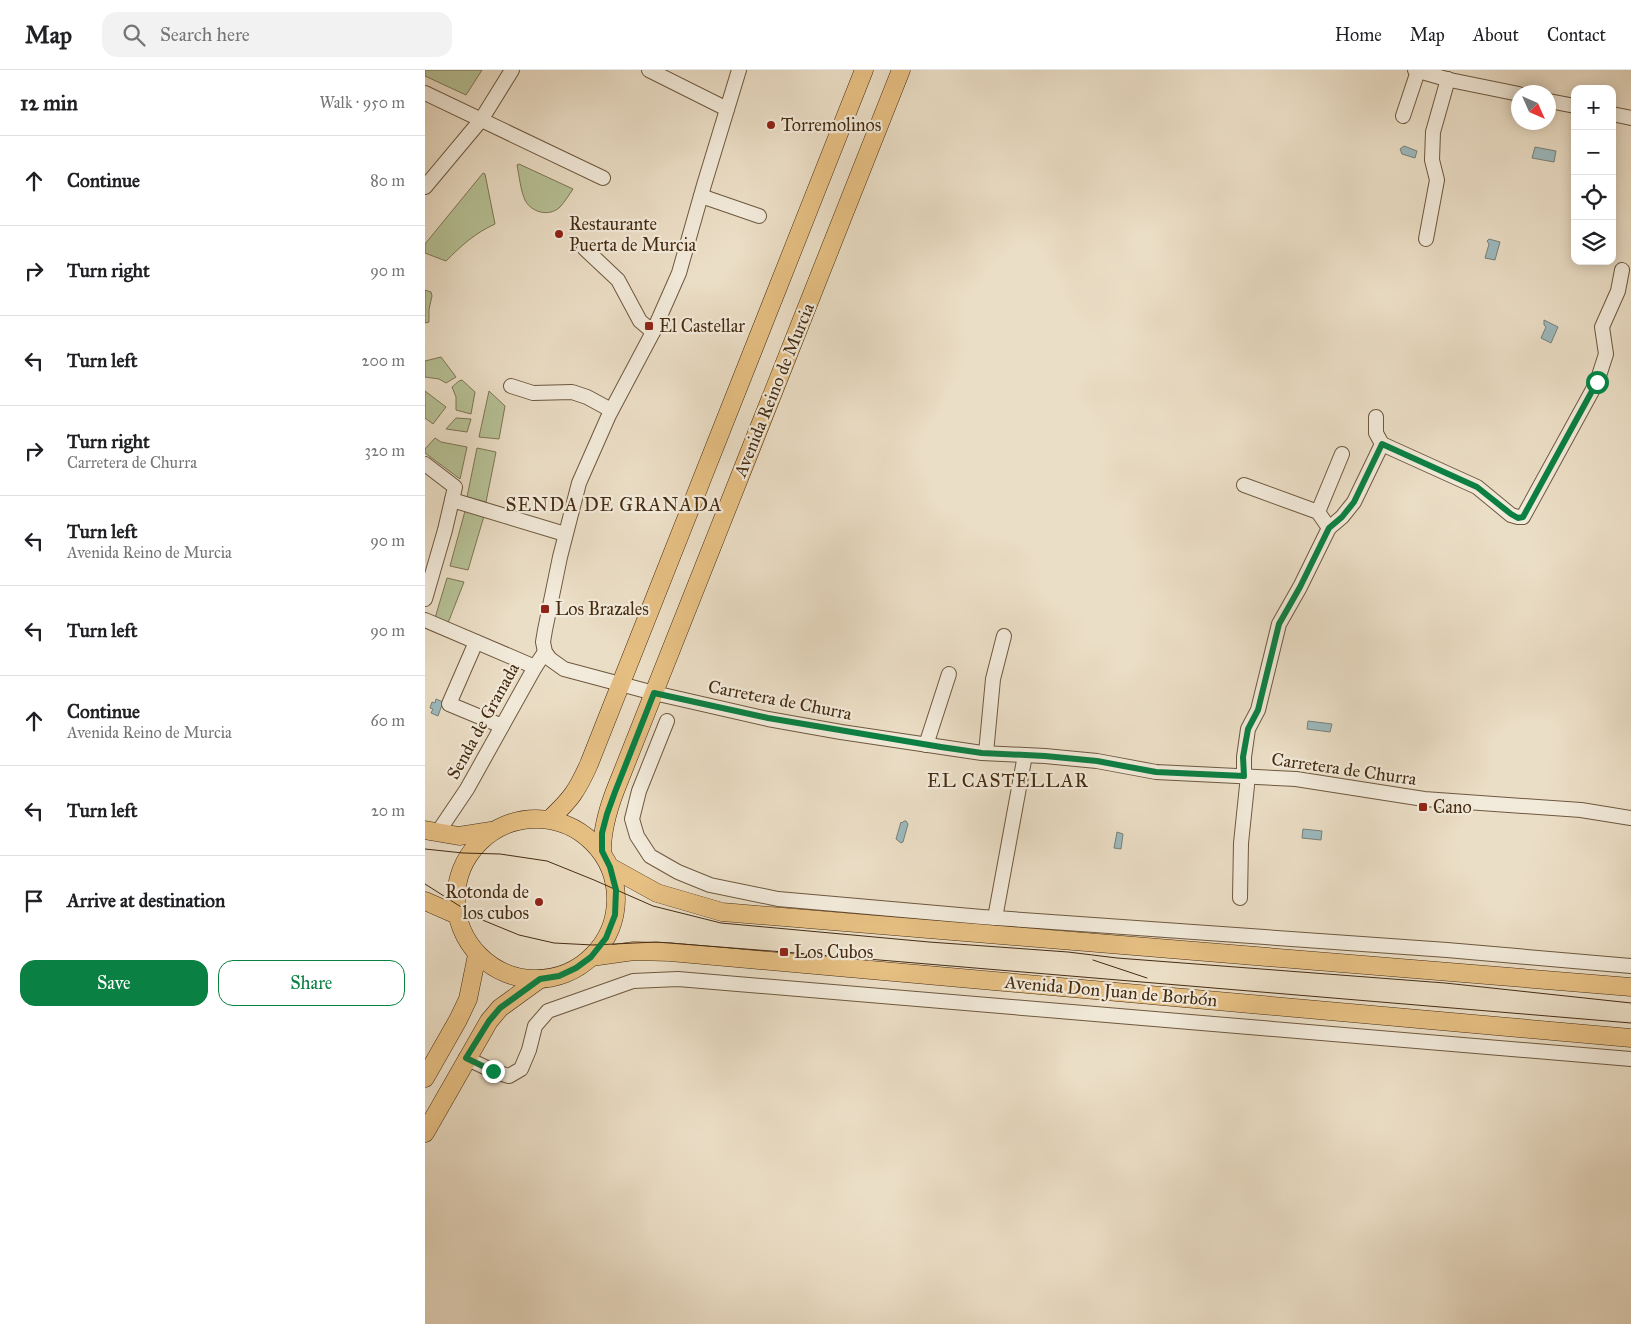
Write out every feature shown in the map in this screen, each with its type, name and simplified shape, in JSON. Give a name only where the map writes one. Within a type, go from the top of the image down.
[{"type":"main road","name":"Avenida Reino de Murcia","points":[[550,819],[567,803],[578,788],[864,70]]},
{"type":"main road","name":"Avenida Reino de Murcia","points":[[602,851],[602,833],[607,814],[901,70]]},
{"type":"main road","points":[[431,831],[459,836],[491,831],[519,819],[550,819],[573,827],[585,834],[602,851],[610,867],[616,890],[615,915],[606,938],[591,957],[576,968],[559,976],[540,979],[524,978],[508,974],[493,967],[477,955],[469,944],[461,930],[457,915],[455,891],[461,868],[473,847],[491,831]]},
{"type":"main road","points":[[610,867],[657,893],[722,912],[1631,987]]},
{"type":"main road","points":[[425,901],[457,915]]},
{"type":"main road","name":"Avenida Don Juan de Borbón","points":[[591,957],[634,952],[679,953],[1631,1038]]},
{"type":"main road","points":[[425,1078],[468,999],[477,955]]},
{"type":"main road","points":[[425,1133],[466,1058],[489,1021],[500,1008],[540,979]]},
{"type":"street","points":[[425,186],[481,120],[512,70]]},
{"type":"street","points":[[649,70],[727,109]]},
{"type":"street","points":[[545,652],[543,642],[551,594],[579,483],[611,410],[653,332],[679,273],[739,70]]},
{"type":"street","points":[[1403,116],[1417,70],[1448,79],[1511,92]]},
{"type":"street","points":[[1427,239],[1437,180],[1433,160],[1433,132],[1448,79]]},
{"type":"street","points":[[425,93],[603,178]]},
{"type":"street","points":[[1556,102],[1571,105]]},
{"type":"street","points":[[1616,115],[1631,118]]},
{"type":"street","points":[[701,196],[759,216]]},
{"type":"street","points":[[584,248],[618,280],[640,320],[653,332]]},
{"type":"street","points":[[1376,417],[1376,432],[1382,444],[1477,487],[1511,514],[1518,518],[1523,517],[1597,382],[1606,354],[1602,327],[1617,291],[1622,270]]},
{"type":"street","points":[[511,386],[533,393],[572,392],[587,397],[611,410]]},
{"type":"street","points":[[1240,898],[1241,842],[1246,776],[1243,757],[1248,729],[1258,710],[1279,624],[1300,587],[1329,528],[1342,517],[1354,502],[1382,444]]},
{"type":"street","points":[[1318,512],[1342,454]]},
{"type":"street","points":[[425,464],[455,486],[445,530],[425,598]]},
{"type":"street","points":[[1244,484],[1318,512],[1329,528]]},
{"type":"street","points":[[452,500],[565,534]]},
{"type":"street","points":[[425,620],[535,667]]},
{"type":"street","points":[[986,753],[993,679],[1004,636]]},
{"type":"street","points":[[477,642],[449,704],[502,726]]},
{"type":"street","name":"Carretera de Churra","points":[[545,652],[549,658],[564,669],[654,693],[768,718],[926,745],[986,753],[1097,761],[1156,772],[1296,779],[1424,799],[1581,810],[1631,818]]},
{"type":"street","name":"Senda de Granada","points":[[431,831],[467,789],[545,652]]},
{"type":"street","points":[[926,745],[949,674]]},
{"type":"street","points":[[667,721],[639,791],[632,819],[637,836],[650,856],[678,872],[710,885],[779,899],[995,918],[1631,966]]},
{"type":"street","points":[[995,918],[1025,755]]},
{"type":"street","points":[[466,1058],[493,1071],[509,1076],[521,1069],[529,1050],[535,1026],[548,1011],[633,981],[678,979],[1631,1059]]},
{"type":"green space","points":[[425,70],[482,70],[466,95],[425,76]]},
{"type":"green space","points":[[519,164],[573,189],[555,211],[545,213],[535,210],[525,200],[517,165]]},
{"type":"green space","points":[[483,173],[485,174],[495,224],[469,240],[446,261],[425,253],[425,244]]},
{"type":"green space","points":[[425,290],[431,292],[432,296],[429,322],[425,323]]},
{"type":"green space","points":[[441,357],[456,377],[446,383],[439,379],[425,377],[425,361]]},
{"type":"green space","points":[[462,380],[475,392],[471,414],[456,410],[456,397],[452,387]]},
{"type":"green space","points":[[425,391],[446,407],[433,424],[425,418]]},
{"type":"green space","points":[[489,391],[505,406],[499,439],[479,437]]},
{"type":"green space","points":[[456,418],[471,419],[467,432],[446,429]]},
{"type":"green space","points":[[435,438],[441,442],[467,447],[460,479],[425,453],[425,449]]},
{"type":"green space","points":[[477,448],[496,452],[486,502],[467,497]]},
{"type":"green space","points":[[465,511],[484,516],[468,570],[450,566]]},
{"type":"green space","points":[[447,578],[464,582],[448,623],[435,618]]},
{"type":"water","points":[[1404,146],[1417,151],[1415,158],[1402,154],[1400,149]]},
{"type":"water","points":[[1535,147],[1556,151],[1554,162],[1532,158]]},
{"type":"water","points":[[1489,239],[1500,242],[1495,260],[1485,258],[1489,244],[1487,241]]},
{"type":"water","points":[[1544,320],[1558,327],[1551,343],[1541,338],[1546,327]]},
{"type":"water","points":[[436,699],[443,702],[438,716],[431,713],[433,709],[430,708],[432,702],[435,703]]},
{"type":"water","points":[[1308,721],[1332,724],[1330,732],[1307,729]]},
{"type":"water","points":[[904,821],[908,824],[903,842],[901,843],[896,839],[901,822]]},
{"type":"water","points":[[1303,829],[1322,831],[1321,840],[1302,838]]},
{"type":"water","points":[[1117,832],[1123,834],[1121,849],[1114,848]]},
{"type":"tram line","points":[[425,849],[500,854],[547,861],[653,906],[721,923],[929,942],[1068,952],[1117,958],[1445,983],[1631,1003]]},
{"type":"tram line","points":[[425,884],[480,919],[519,935],[554,943],[593,945],[656,942],[1631,1023]]},
{"type":"tram line","points":[[1093,960],[1147,978]]},
{"type":"place","name":"Torremolinos","points":[[771,125]]},
{"type":"place","name":"Restaurante Puerta de Murcia","points":[[559,234]]},
{"type":"place","name":"El Castellar","points":[[649,326]]},
{"type":"place","name":"Los Brazales","points":[[545,609]]},
{"type":"place","name":"Cano","points":[[1423,807]]},
{"type":"place","name":"Rotonda de los cubos","points":[[539,902]]},
{"type":"place","name":"Los Cubos","points":[[784,952]]},
{"type":"district","name":"SENDA DE GRANADA","points":[[614,504]]},
{"type":"district","name":"EL CASTELLAR","points":[[1008,780]]},
{"type":"route","points":[[493,1071],[466,1058],[489,1021],[500,1008],[540,979],[559,976],[576,968],[591,957],[606,938],[615,915],[616,890],[610,867],[602,851],[602,833],[615,792],[654,693],[841,732],[982,753],[1097,761],[1156,772],[1244,776],[1243,757],[1248,729],[1258,710],[1279,624],[1300,587],[1329,528],[1342,517],[1354,502],[1382,444],[1477,487],[1511,514],[1518,518],[1523,517],[1597,382]]}]
